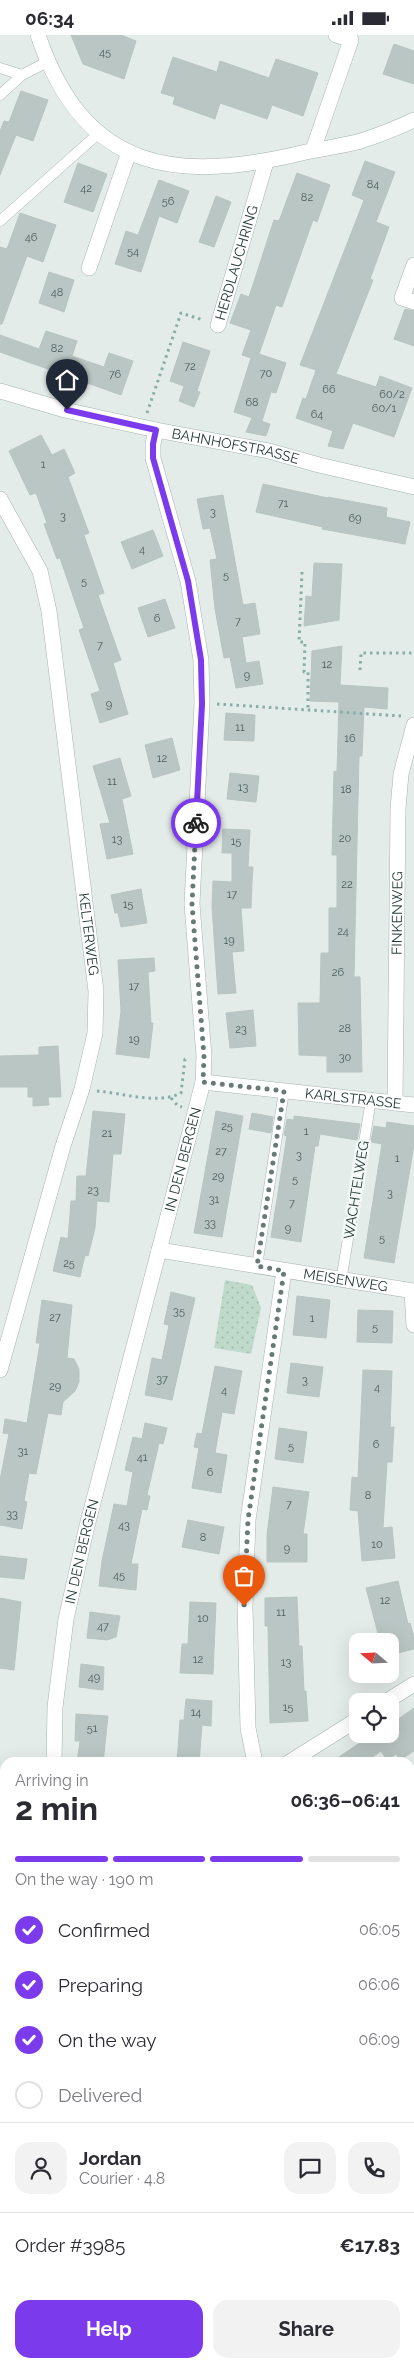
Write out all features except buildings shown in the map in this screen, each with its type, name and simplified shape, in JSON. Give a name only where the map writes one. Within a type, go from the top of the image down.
[{"type":"street","points":[[38,35],[48,62],[66,95],[99,133],[129,152],[146,160],[168,165],[193,168],[266,162],[360,141],[414,120]]},
{"type":"street","points":[[313,150],[352,37],[336,35]]},
{"type":"street","points":[[89,268],[129,152]]},
{"type":"street","name":"HERDLAUCHRING","points":[[218,325],[266,162]]},
{"type":"street","points":[[414,265],[402,298],[414,302]]},
{"type":"street","name":"BAHNHOFSTRASSE","points":[[0,391],[65,410],[149,429],[269,451],[319,465],[414,487]]},
{"type":"street","name":"IN DEN BERGEN","points":[[54,1757],[55,1707],[66,1619],[88,1526],[203,1082],[204,1056],[192,904],[202,704],[201,660],[188,581],[153,458],[153,444],[149,429]]},
{"type":"street","name":"KELTERWEG","points":[[0,499],[40,571],[50,611],[96,991],[95,1033],[82,1089],[63,1146],[0,1370]]},
{"type":"street","name":"FINKENWEG","points":[[394,1103],[398,809],[409,721]]},
{"type":"street","name":"KARLSTRASSE","points":[[203,1082],[414,1105]]},
{"type":"street","name":"MEISENWEG","points":[[159,1250],[413,1292]]},
{"type":"street","points":[[254,1757],[248,1727],[244,1606],[248,1520],[284,1271]]},
{"type":"street","points":[[413,1292],[414,1325]]},
{"type":"street","points":[[399,1693],[414,1684]]},
{"type":"street","points":[[298,1757],[349,1725]]},
{"type":"lane","points":[[0,95],[22,75],[48,62]]},
{"type":"lane","points":[[0,68],[22,75]]},
{"type":"lane","points":[[0,221],[99,133]]},
{"type":"lane","points":[[257,1266],[284,1091]]},
{"type":"lane","name":"WACHTELWEG","points":[[341,1281],[371,1100]]},
{"type":"path","name":"HERDLAUCHRING","points":[[149,429],[181,313],[218,325]]},
{"type":"path","points":[[302,572],[299,642],[304,642],[304,672],[308,672],[308,709]]},
{"type":"path","points":[[360,670],[361,653],[414,653]]},
{"type":"path","points":[[202,704],[308,709],[409,721]]},
{"type":"path","points":[[82,1089],[148,1098],[171,1098],[180,1093],[184,1059],[204,1056]]},
{"type":"green space","points":[[225,1280],[252,1285],[261,1308],[251,1354],[214,1348]]},
{"type":"way so far","points":[[196,823],[192,904],[197,987],[204,1056],[203,1082],[284,1091],[257,1266],[284,1271],[248,1520],[244,1606]]},
{"type":"route","points":[[67,410],[156,430],[153,458],[170,511],[188,581],[201,660],[202,704],[196,823]]}]
